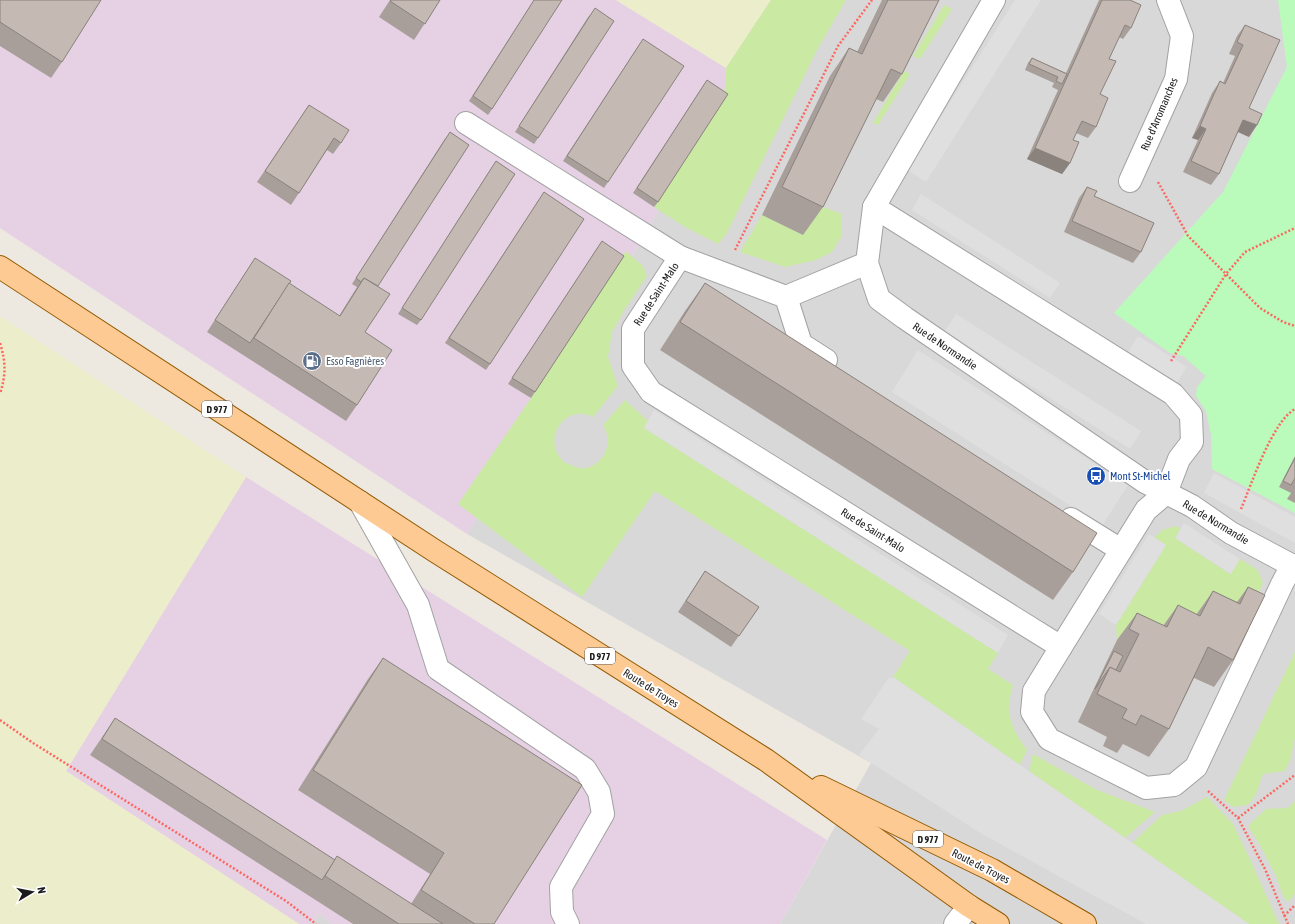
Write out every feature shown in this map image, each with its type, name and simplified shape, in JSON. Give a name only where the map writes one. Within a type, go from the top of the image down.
[{"type":"main road","name":"D 977","points":[[0,267],[360,502]]},
{"type":"main road","name":"Route de Troyes","points":[[360,502],[766,760],[969,906],[998,924]]},
{"type":"main road","name":"Route de Troyes","points":[[766,760],[992,870],[1085,924]]},
{"type":"street","name":"Rue de Normandie","points":[[994,0],[874,207],[867,263],[879,299],[1145,482],[1192,506],[1231,533],[1293,566]]},
{"type":"street","name":"Rue d'Arromanches","points":[[1130,181],[1176,79],[1182,36],[1168,0]]},
{"type":"street","points":[[466,123],[680,257]]},
{"type":"street","points":[[874,207],[1173,394],[1191,415],[1192,442],[1179,459],[1166,493],[1146,510],[1034,691],[1032,712],[1049,740],[1146,788],[1174,785],[1196,767],[1282,584],[1293,566]]},
{"type":"street","name":"Rue de Saint-Malo","points":[[786,297],[680,257],[633,329],[632,366],[651,392],[1060,647]]},
{"type":"street","points":[[840,370],[800,344],[786,297],[867,263]]},
{"type":"street","points":[[360,502],[418,605],[438,669],[585,769],[599,792],[603,814],[561,887],[562,912],[568,924]]},
{"type":"street","points":[[1054,507],[1120,550]]},
{"type":"street","points":[[954,924],[969,906]]},
{"type":"path","points":[[723,274],[838,46],[872,0]]},
{"type":"path","points":[[1142,154],[1188,236],[1260,308],[1283,322],[1295,326]]},
{"type":"path","points":[[1157,384],[1226,274],[1245,252],[1295,228]]},
{"type":"path","points":[[0,343],[5,358],[5,378],[0,394]]},
{"type":"path","points":[[1231,533],[1270,439],[1288,413],[1295,409]]},
{"type":"path","points":[[0,720],[33,743],[286,901],[316,924]]},
{"type":"path","points":[[1188,773],[1238,818],[1265,869],[1288,924]]},
{"type":"path","points":[[1238,818],[1295,775]]},
{"type":"path","points":[[1284,916],[1295,905]]},
{"type":"shaded area","points":[[0,0],[616,0],[726,68],[724,100],[467,534],[0,228]]},
{"type":"shaded area","points":[[771,0],[1295,0],[1295,924],[780,924],[871,763],[467,534],[724,100],[726,68]]},
{"type":"shaded area","points":[[1015,0],[1041,0],[926,182],[907,170]]},
{"type":"shaded area","points":[[921,194],[1060,283],[1050,298],[912,210]]},
{"type":"shaded area","points":[[956,314],[1141,431],[1130,449],[945,331]]},
{"type":"shaded area","points":[[1138,336],[1187,367],[1177,383],[1128,352]]},
{"type":"shaded area","points":[[918,350],[1128,485],[1102,526],[892,392]]},
{"type":"shaded area","points":[[654,410],[1008,635],[998,653],[644,428]]},
{"type":"shaded area","points":[[1214,473],[1295,517],[1295,543],[1204,493]]},
{"type":"shaded area","points":[[246,477],[827,840],[780,924],[332,924],[319,913],[312,924],[299,924],[66,771]]},
{"type":"shaded area","points":[[1184,523],[1240,559],[1231,574],[1175,538]]},
{"type":"shaded area","points":[[1149,534],[1166,545],[1116,625],[1099,614]]},
{"type":"shaded area","points":[[889,677],[892,679],[893,677],[1249,924],[1146,924],[982,834],[859,755],[879,729],[861,719]]},
{"type":"shaded area","points":[[319,913],[332,924],[312,924]]},
{"type":"green space","points":[[616,0],[771,0],[726,68]]},
{"type":"green space","points":[[771,0],[846,0],[817,50],[727,233],[718,244],[685,227],[654,207],[724,100],[726,68]]},
{"type":"green space","points":[[1278,0],[1295,0],[1295,513],[1212,469],[1211,435],[1206,411],[1196,396],[1197,387],[1206,376],[1183,356],[1170,353],[1114,313],[1223,192],[1287,67]]},
{"type":"green space","points":[[944,5],[952,9],[920,59],[913,56]]},
{"type":"green space","points":[[904,71],[910,74],[878,125],[873,123]]},
{"type":"green space","points":[[818,205],[842,214],[841,237],[832,252],[816,260],[785,267],[740,252],[762,215],[803,235]]},
{"type":"green space","points":[[626,251],[643,266],[647,276],[612,332],[608,357],[618,386],[593,417],[583,414],[573,415],[565,419],[559,426],[555,434],[554,443],[557,452],[563,461],[580,468],[595,464],[606,451],[608,443],[607,434],[603,425],[625,400],[648,421],[644,428],[998,653],[988,669],[1013,685],[1009,701],[1009,715],[1019,739],[1027,750],[1020,765],[893,677],[910,651],[655,491],[582,597],[458,504],[531,398]]},
{"type":"green space","points":[[0,316],[246,477],[66,771],[299,924],[0,924]]},
{"type":"green space","points":[[1176,526],[1181,529],[1175,538],[1230,574],[1240,559],[1258,570],[1263,583],[1253,606],[1147,655],[1117,640],[1116,625],[1166,545],[1154,538],[1162,530]]},
{"type":"green space","points":[[1295,652],[1295,738],[1290,761],[1285,771],[1263,774],[1256,794],[1248,805],[1233,807],[1224,800]]},
{"type":"green space","points":[[1033,754],[1097,790],[1155,812],[1125,838],[1029,771]]},
{"type":"green space","points":[[1207,797],[1233,824],[1279,924],[1249,924],[1132,843],[1162,815],[1181,811]]},
{"type":"green space","points":[[1295,801],[1295,894],[1288,902],[1282,893],[1276,876],[1256,838],[1248,826],[1266,809],[1288,808]]},
{"type":"building","points":[[0,0],[101,0],[62,62],[0,22]]},
{"type":"building","points":[[440,0],[425,24],[390,1]]},
{"type":"building","points":[[534,0],[562,0],[492,109],[473,96]]},
{"type":"building","points":[[888,0],[939,0],[902,74],[891,69],[823,207],[782,187],[849,48],[862,54]]},
{"type":"building","points":[[1102,0],[1130,0],[1141,5],[1131,28],[1125,25],[1109,59],[1116,61],[1100,94],[1108,98],[1096,127],[1082,121],[1073,140],[1079,142],[1070,163],[1035,148]]},
{"type":"building","points":[[595,8],[614,21],[538,138],[519,126]]},
{"type":"building","points":[[1245,25],[1280,40],[1249,108],[1262,114],[1257,125],[1243,120],[1219,174],[1191,161],[1206,129],[1200,126],[1210,103],[1220,81],[1225,84],[1243,45],[1237,42]]},
{"type":"building","points":[[643,39],[684,66],[608,182],[567,156]]},
{"type":"building","points":[[1032,58],[1067,74],[1062,84],[1056,81],[1058,77],[1029,64]]},
{"type":"building","points":[[707,80],[728,94],[658,202],[637,188]]},
{"type":"building","points":[[309,105],[349,130],[341,143],[334,138],[299,193],[265,171]]},
{"type":"building","points":[[450,132],[469,145],[378,286],[364,278],[361,282],[356,278]]},
{"type":"building","points":[[496,161],[515,174],[421,320],[402,308]]},
{"type":"building","points":[[1087,187],[1097,191],[1094,196],[1154,223],[1141,252],[1072,221]]},
{"type":"building","points":[[544,192],[584,219],[490,364],[449,338]]},
{"type":"building","points":[[602,241],[624,256],[535,392],[512,378]]},
{"type":"building","points":[[255,258],[291,281],[250,343],[215,320]]},
{"type":"building","name":"Esso Fagnières","points":[[364,278],[390,294],[365,332],[392,350],[357,405],[254,338],[289,283],[340,316]]},
{"type":"building","points":[[705,283],[1097,533],[1073,572],[680,322]]},
{"type":"building","points":[[1295,458],[1295,478],[1291,485],[1283,481]]},
{"type":"building","points":[[705,571],[759,607],[739,636],[686,601]]},
{"type":"building","points":[[1248,587],[1265,595],[1233,660],[1208,647],[1169,729],[1141,715],[1136,725],[1122,718],[1127,709],[1097,694],[1110,667],[1120,672],[1139,634],[1129,629],[1137,613],[1167,627],[1178,605],[1200,616],[1213,591],[1240,604]]},
{"type":"building","points":[[1114,651],[1123,656],[1116,670],[1110,667],[1095,689]]},
{"type":"building","points":[[383,658],[582,785],[494,924],[475,924],[421,890],[444,853],[313,770]]},
{"type":"building","points":[[115,718],[335,860],[322,880],[102,739]]},
{"type":"building","points":[[337,856],[443,924],[399,924],[325,876]]},
{"type":"place","name":"Esso Fagnières","points":[[312,361]]},
{"type":"place","name":"Mont St-Michel","points":[[1096,476]]}]
